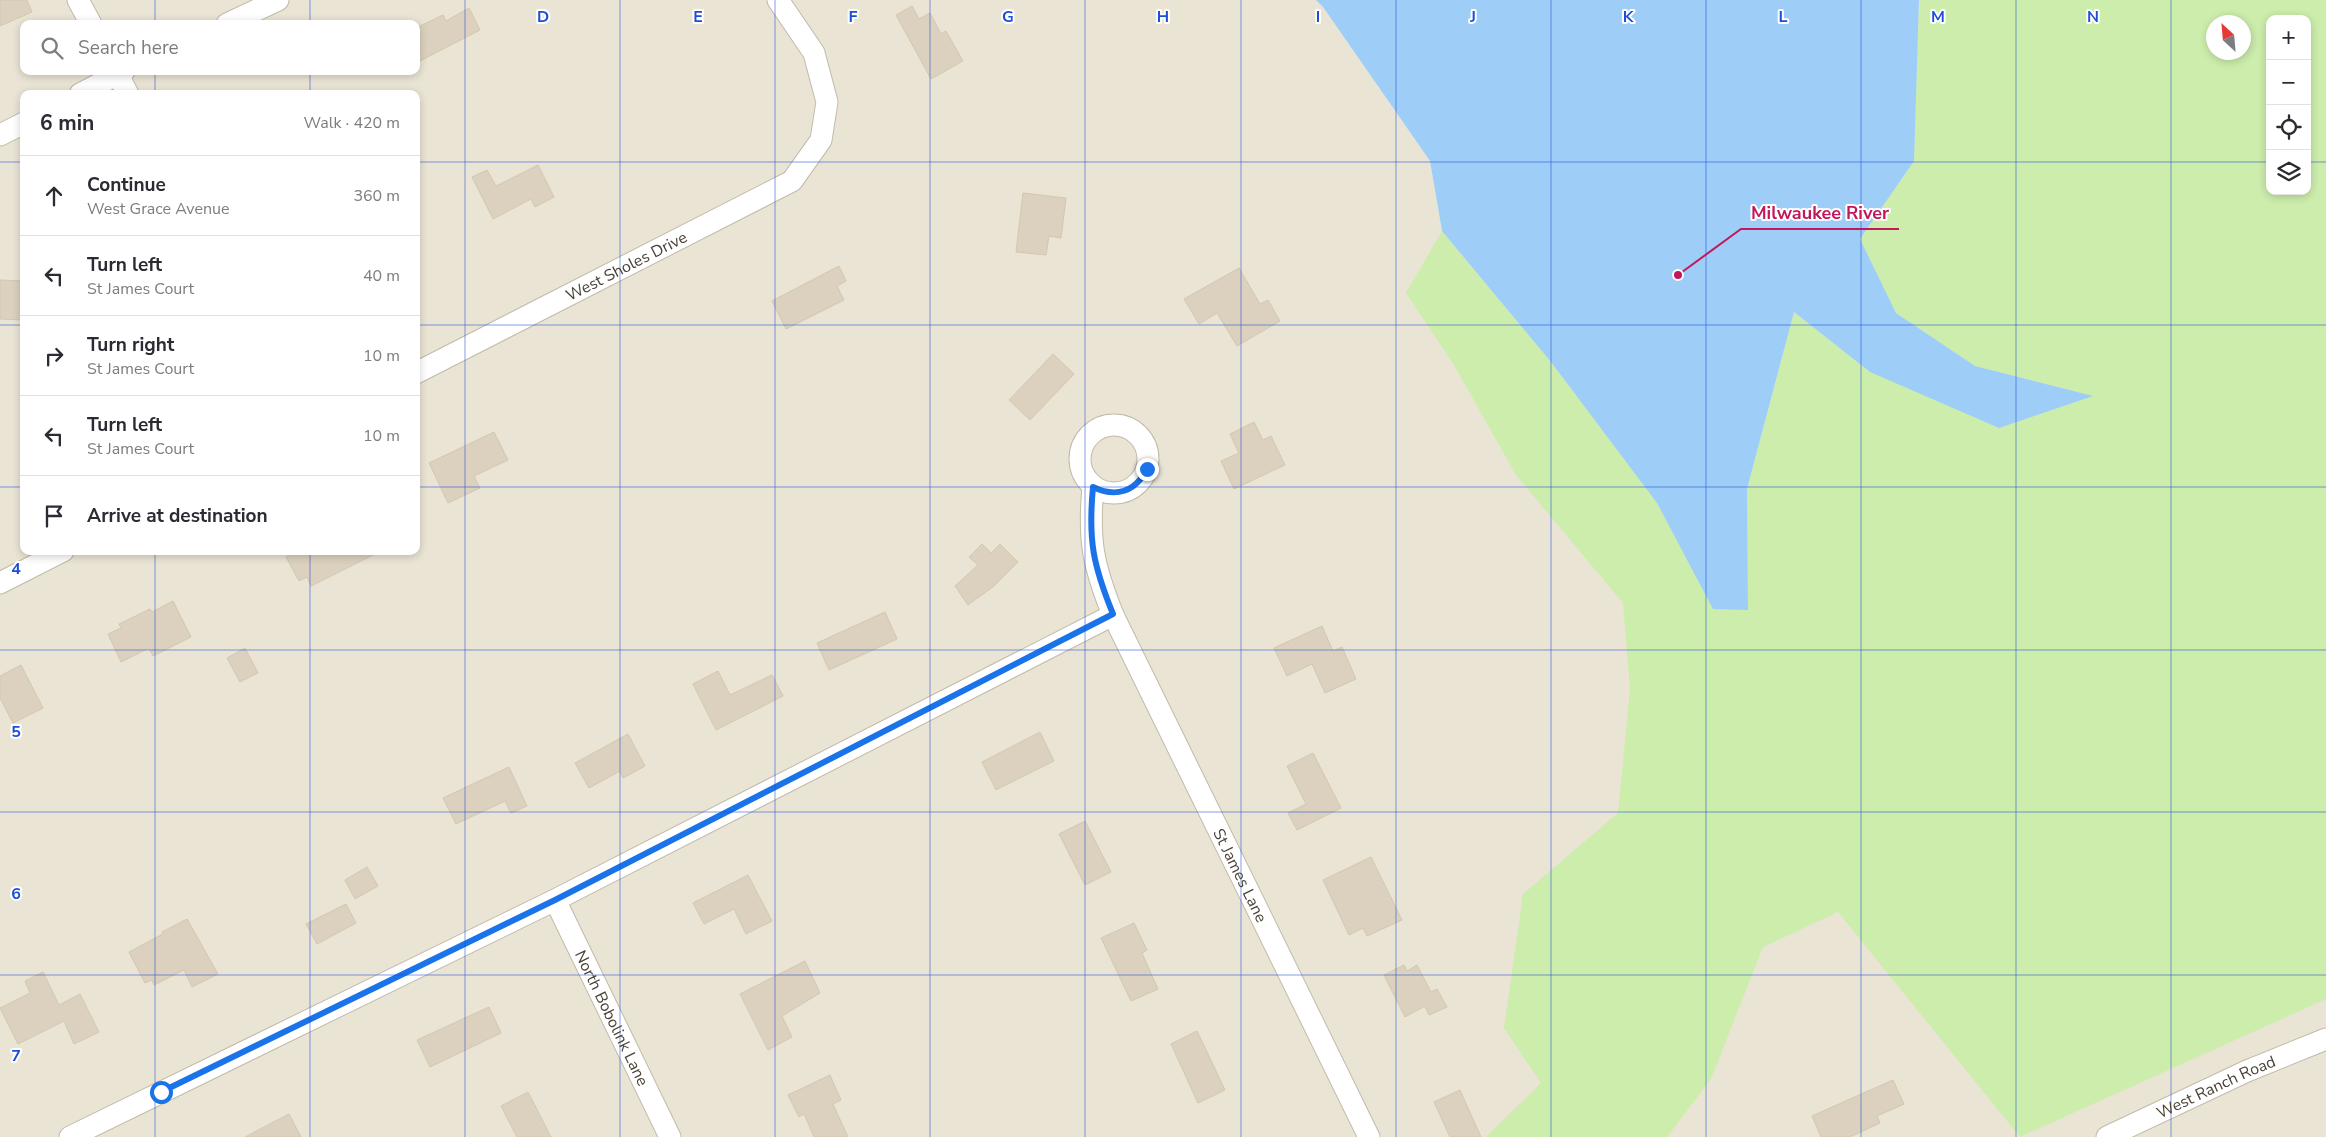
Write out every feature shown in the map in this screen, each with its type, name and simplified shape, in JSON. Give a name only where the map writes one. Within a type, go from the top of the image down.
[{"type":"street","points":[[78,0],[89,20]]},
{"type":"street","points":[[236,20],[278,0]]},
{"type":"street","name":"West Sholes Drive","points":[[420,371],[792,181],[821,140],[827,102],[814,54],[778,0]]},
{"type":"street","points":[[87,90],[114,75]]},
{"type":"street","points":[[120,75],[126,90]]},
{"type":"street","points":[[0,135],[20,125]]},
{"type":"street","name":"St James Lane","points":[[1093,487],[1091,540],[1102,588],[1113,614],[1369,1137]]},
{"type":"street","points":[[0,583],[55,555]]},
{"type":"street","points":[[70,1137],[555,900],[1113,614]]},
{"type":"street","name":"North Bobolink Lane","points":[[555,900],[670,1137]]},
{"type":"street","name":"West Ranch Road","points":[[2107,1137],[2247,1071],[2326,1039]]},
{"type":"shaded area","points":[[0,0],[1316,0],[1323,7],[1430,161],[1442,231],[1919,38],[2326,0],[2326,1137],[0,1137]]},
{"type":"green space","points":[[1919,0],[2326,0],[2326,999],[2020,1137],[1838,912],[1763,947],[1711,1079],[1667,1137],[1486,1137],[1541,1083],[1504,1028],[1523,894],[1618,813],[1630,689],[1623,603],[1516,475],[1454,365],[1406,293],[1442,231],[1551,362],[1657,503],[1713,608],[1748,609],[1747,489],[1794,312],[1870,372],[2092,396],[1975,366],[1896,313],[1860,239],[1914,161]]},
{"type":"water","points":[[1316,0],[1919,0],[1914,161],[1860,239],[1896,313],[1975,366],[2093,396],[1999,428],[1870,372],[1794,312],[1747,489],[1748,610],[1713,609],[1657,503],[1551,362],[1442,231],[1430,161],[1323,7]]},
{"type":"building","points":[[0,0],[27,0],[32,12],[0,26]]},
{"type":"building","points":[[912,6],[919,19],[930,13],[941,34],[946,31],[963,61],[931,79],[896,15]]},
{"type":"building","points":[[469,8],[480,30],[420,61],[420,26],[443,15],[446,21]]},
{"type":"building","points":[[538,165],[554,197],[535,207],[531,199],[493,219],[472,177],[487,170],[496,186]]},
{"type":"building","points":[[1023,193],[1066,198],[1061,238],[1049,236],[1046,255],[1016,252]]},
{"type":"building","points":[[839,266],[846,281],[837,286],[844,300],[786,329],[772,301]]},
{"type":"building","points":[[1239,268],[1260,304],[1268,300],[1280,321],[1237,346],[1217,313],[1199,324],[1184,299]]},
{"type":"building","points":[[0,280],[20,281],[20,320],[0,319]]},
{"type":"building","points":[[1053,354],[1074,374],[1030,420],[1009,400]]},
{"type":"building","points":[[1254,422],[1263,440],[1271,436],[1285,465],[1234,489],[1221,461],[1239,453],[1230,434]]},
{"type":"building","points":[[494,432],[508,460],[474,476],[480,488],[448,503],[429,463]]},
{"type":"building","points":[[982,544],[991,553],[1000,544],[1018,562],[994,586],[968,605],[955,586],[978,565],[969,557]]},
{"type":"building","points":[[290,555],[373,555],[311,586],[307,577],[299,581],[286,557]]},
{"type":"building","points":[[173,601],[191,637],[153,656],[149,648],[121,662],[108,634],[121,628],[119,624],[150,609],[152,612]]},
{"type":"building","points":[[885,612],[897,639],[829,670],[817,643]]},
{"type":"building","points":[[1322,626],[1333,651],[1342,647],[1356,679],[1325,693],[1312,664],[1287,676],[1274,648]]},
{"type":"building","points":[[245,648],[258,673],[240,682],[227,658]]},
{"type":"building","points":[[21,665],[43,708],[13,723],[0,698],[0,676]]},
{"type":"building","points":[[718,671],[730,695],[772,675],[783,696],[716,730],[693,684]]},
{"type":"building","points":[[1040,732],[1054,761],[996,790],[982,762]]},
{"type":"building","points":[[628,734],[645,766],[623,778],[620,771],[589,788],[575,763]]},
{"type":"building","points":[[1313,753],[1341,808],[1297,830],[1288,813],[1306,804],[1287,766]]},
{"type":"building","points":[[509,767],[527,806],[511,813],[505,801],[456,824],[443,798]]},
{"type":"building","points":[[1085,821],[1111,872],[1085,885],[1059,834]]},
{"type":"building","points":[[1371,857],[1402,920],[1367,936],[1363,928],[1349,935],[1323,880]]},
{"type":"building","points":[[367,867],[378,886],[355,899],[345,880]]},
{"type":"building","points":[[748,875],[772,921],[746,934],[734,909],[704,924],[693,903]]},
{"type":"building","points":[[346,904],[356,923],[317,944],[306,924]]},
{"type":"building","points":[[187,919],[218,974],[192,987],[184,970],[154,985],[152,980],[145,983],[129,952]]},
{"type":"building","points":[[1134,923],[1147,950],[1142,953],[1158,989],[1131,1001],[1101,938]]},
{"type":"building","points":[[805,961],[820,993],[782,1016],[792,1037],[768,1050],[740,994]]},
{"type":"building","points":[[1404,965],[1407,971],[1417,965],[1431,992],[1437,989],[1447,1007],[1429,1015],[1425,1006],[1405,1017],[1384,975]]},
{"type":"building","points":[[43,972],[59,1005],[80,994],[99,1032],[74,1044],[64,1021],[18,1044],[0,1008],[30,993],[25,981]]},
{"type":"building","points":[[489,1007],[501,1033],[430,1067],[417,1040]]},
{"type":"building","points":[[1197,1031],[1225,1090],[1198,1103],[1171,1044]]},
{"type":"building","points":[[830,1075],[841,1100],[833,1104],[848,1137],[814,1137],[804,1114],[799,1117],[788,1095]]},
{"type":"building","points":[[1893,1080],[1904,1104],[1877,1116],[1880,1123],[1850,1137],[1821,1137],[1812,1116]]},
{"type":"building","points":[[1460,1090],[1481,1137],[1450,1137],[1434,1102]]},
{"type":"building","points":[[528,1092],[551,1137],[517,1137],[501,1106]]},
{"type":"building","points":[[289,1114],[301,1137],[245,1137]]},
{"type":"place","name":"Milwaukee River","points":[[1678,275]]},
{"type":"route","points":[[161,1092],[555,900],[1113,614],[1102,588],[1091,540],[1090,523],[1093,487],[1103,492],[1114,494],[1124,492],[1134,487],[1142,479],[1147,469]]}]
